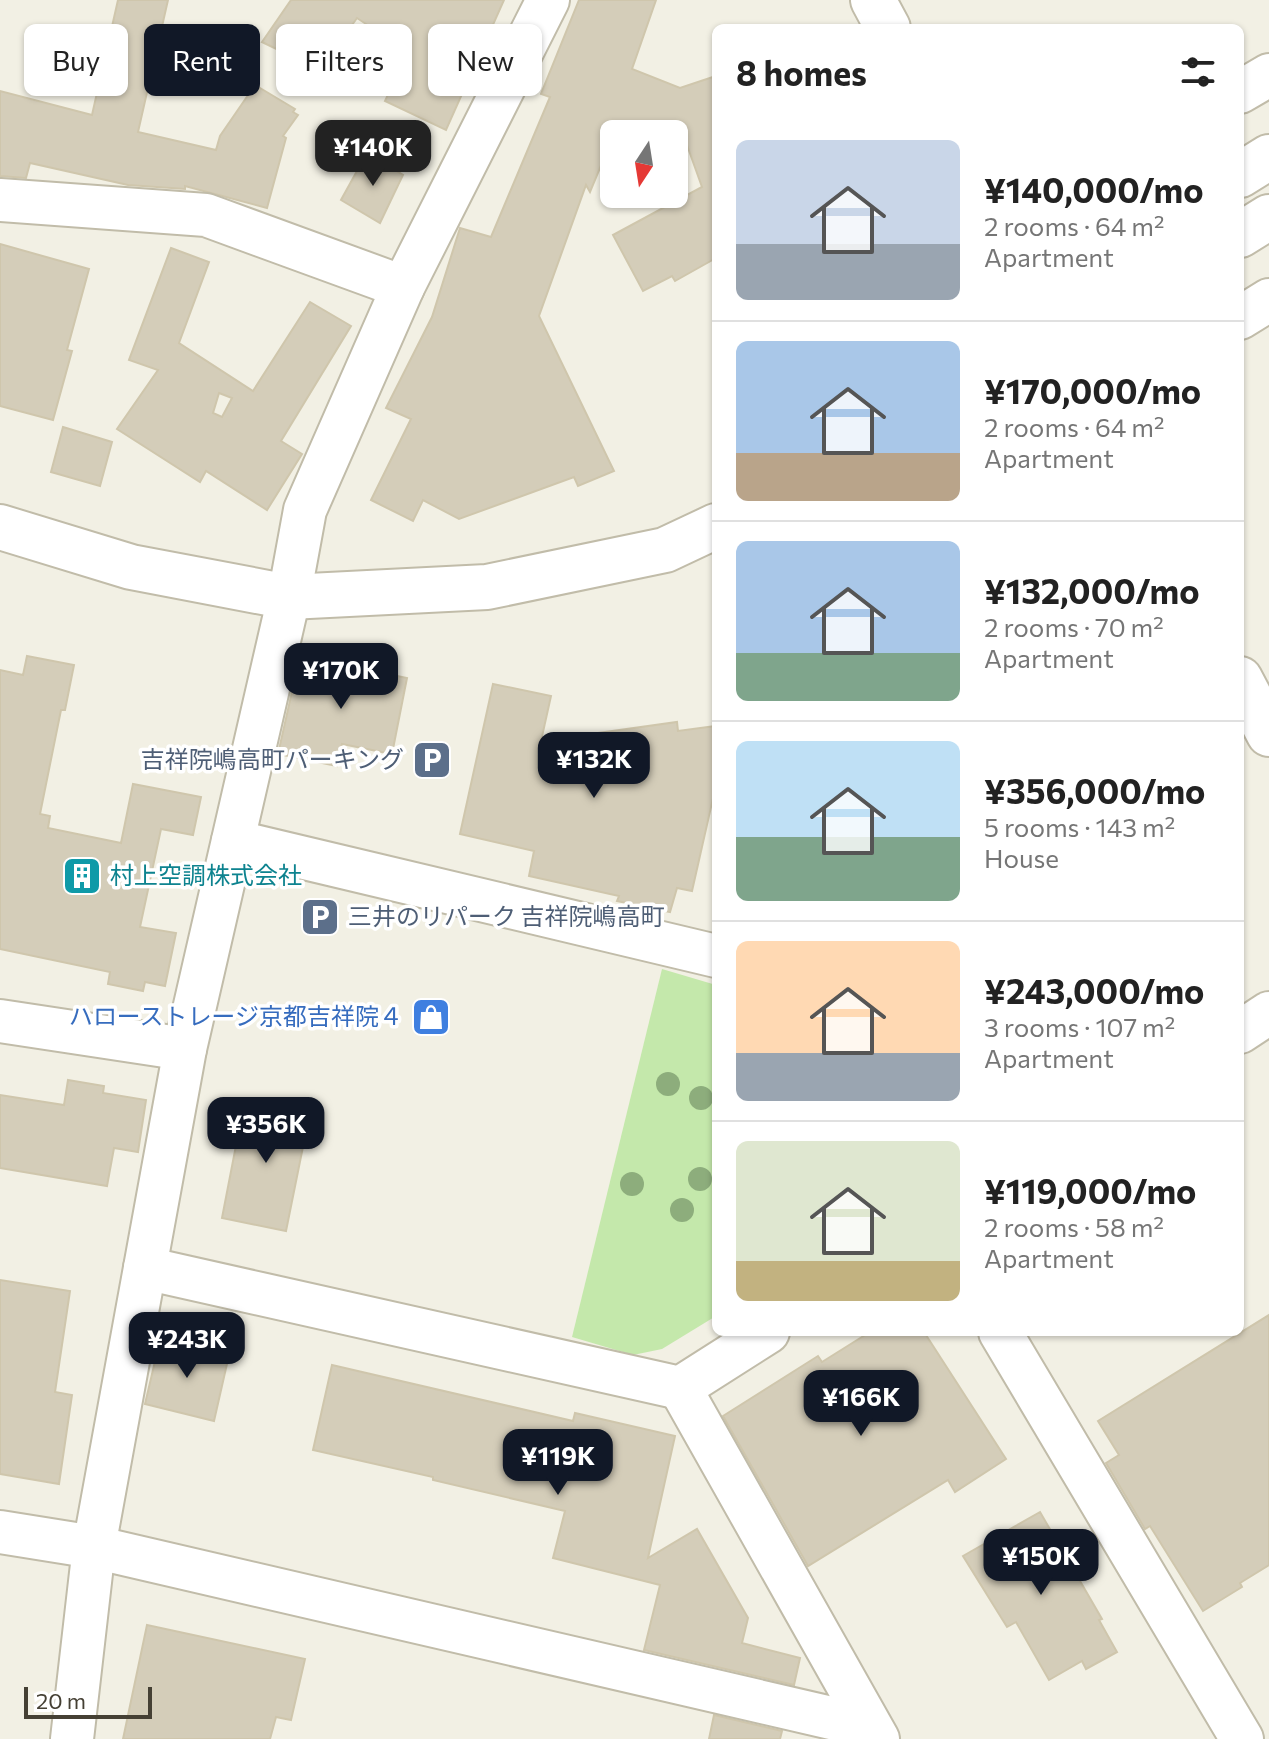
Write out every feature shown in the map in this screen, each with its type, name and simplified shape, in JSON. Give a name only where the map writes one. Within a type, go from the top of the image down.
[{"type":"street","points":[[72,1739],[94,1547],[185,1049],[289,597],[305,510],[403,287],[548,0]]},
{"type":"street","points":[[873,0],[886,24]]},
{"type":"street","points":[[1244,90],[1269,75]]},
{"type":"street","points":[[1244,173],[1269,157]]},
{"type":"street","points":[[0,200],[206,215],[403,287]]},
{"type":"street","points":[[1244,233],[1269,217]]},
{"type":"street","points":[[1244,316],[1269,300]]},
{"type":"street","points":[[0,527],[131,567],[289,597],[487,587],[665,550],[712,528]]},
{"type":"street","points":[[1244,687],[1269,734]]},
{"type":"street","points":[[233,841],[712,955]]},
{"type":"street","points":[[1244,1029],[1269,1013]]},
{"type":"street","points":[[0,1021],[185,1049]]},
{"type":"street","points":[[145,1268],[680,1388],[762,1336]]},
{"type":"street","points":[[1002,1336],[1242,1739]]},
{"type":"street","points":[[680,1388],[874,1733]]},
{"type":"street","points":[[0,1532],[94,1547],[874,1733]]},
{"type":"green space","points":[[662,969],[712,984],[712,1318],[662,1349],[633,1355],[572,1337]]},
{"type":"building","points":[[118,0],[168,0],[163,24],[144,24],[146,96],[138,132],[216,150],[220,136],[247,96],[260,96],[260,88],[295,109],[293,112],[298,115],[283,136],[286,138],[267,208],[185,186],[185,189],[128,185],[30,163],[26,178],[0,176],[0,91],[92,115],[96,96],[128,96],[128,24],[113,24]]},
{"type":"building","points":[[291,0],[504,0],[493,24],[428,24],[428,96],[461,96],[446,130],[385,101],[387,96],[412,96],[412,24],[366,24],[357,18],[353,24],[276,24],[276,49],[262,42]]},
{"type":"building","points":[[579,0],[656,0],[632,69],[680,88],[712,77],[712,260],[675,281],[672,276],[643,291],[613,235],[663,208],[688,208],[688,195],[702,187],[688,148],[688,120],[600,120],[600,168],[590,192],[586,185],[539,316],[614,471],[578,486],[574,477],[459,519],[423,500],[413,521],[371,500],[411,419],[386,408],[432,317],[460,228],[491,237],[550,97],[542,92]]},
{"type":"building","points":[[367,153],[403,175],[380,223],[341,200]]},
{"type":"building","points":[[0,244],[89,269],[67,350],[72,351],[53,420],[0,406]]},
{"type":"building","points":[[171,248],[209,262],[179,343],[253,391],[310,302],[351,326],[281,441],[302,454],[267,510],[206,471],[200,482],[117,429],[158,370],[129,360]],"holes":[[[219,393],[232,398],[222,417],[213,413]]]},
{"type":"building","points":[[63,427],[112,442],[100,486],[51,472]]},
{"type":"building","points":[[27,656],[74,665],[65,710],[61,710],[40,814],[50,816],[48,828],[121,843],[133,784],[201,797],[193,835],[161,829],[140,927],[176,933],[165,986],[145,982],[143,991],[108,984],[110,972],[0,949],[0,670],[23,675]]},
{"type":"building","points":[[300,656],[407,678],[392,754],[342,744],[337,766],[278,754]]},
{"type":"building","points":[[493,684],[551,696],[541,741],[677,722],[678,731],[712,727],[712,803],[692,891],[677,888],[670,912],[617,901],[619,896],[529,876],[534,851],[460,834]]},
{"type":"building","points":[[68,1080],[104,1086],[103,1093],[146,1100],[138,1152],[114,1148],[107,1186],[0,1168],[0,1095],[64,1105]]},
{"type":"building","points":[[245,1099],[310,1112],[286,1231],[222,1218]]},
{"type":"building","points":[[0,1280],[70,1291],[55,1392],[72,1395],[59,1484],[0,1474]]},
{"type":"building","points":[[1269,1315],[1269,1565],[1240,1583],[1242,1587],[1203,1611],[1150,1526],[1145,1529],[1106,1463],[1119,1455],[1098,1421],[1235,1336],[1244,1336],[1244,1330]]},
{"type":"building","points":[[864,1336],[927,1336],[1006,1459],[955,1492],[948,1480],[808,1566],[723,1416],[818,1356],[822,1362]]},
{"type":"building","points":[[160,1340],[229,1355],[214,1421],[145,1404]]},
{"type":"building","points":[[332,1365],[573,1421],[575,1413],[675,1436],[648,1558],[697,1529],[748,1618],[742,1643],[800,1658],[794,1685],[644,1650],[660,1585],[553,1558],[565,1511],[313,1450]]},
{"type":"building","points":[[1040,1512],[1102,1619],[1099,1620],[1117,1652],[1086,1669],[1082,1661],[1049,1680],[1016,1622],[1007,1627],[963,1556]]},
{"type":"building","points":[[147,1625],[305,1659],[291,1720],[276,1717],[270,1739],[123,1739]]},
{"type":"building","points":[[714,1715],[782,1731],[780,1739],[709,1739]]},
{"type":"place","name":"吉祥院嶋高町パーキング","points":[[432,760]]},
{"type":"place","name":"村上空調株式会社","points":[[82,876]]},
{"type":"place","name":"三井のリパーク 吉祥院嶋高町","points":[[320,917]]},
{"type":"place","name":"ハローストレージ京都吉祥院４","points":[[431,1017]]}]
